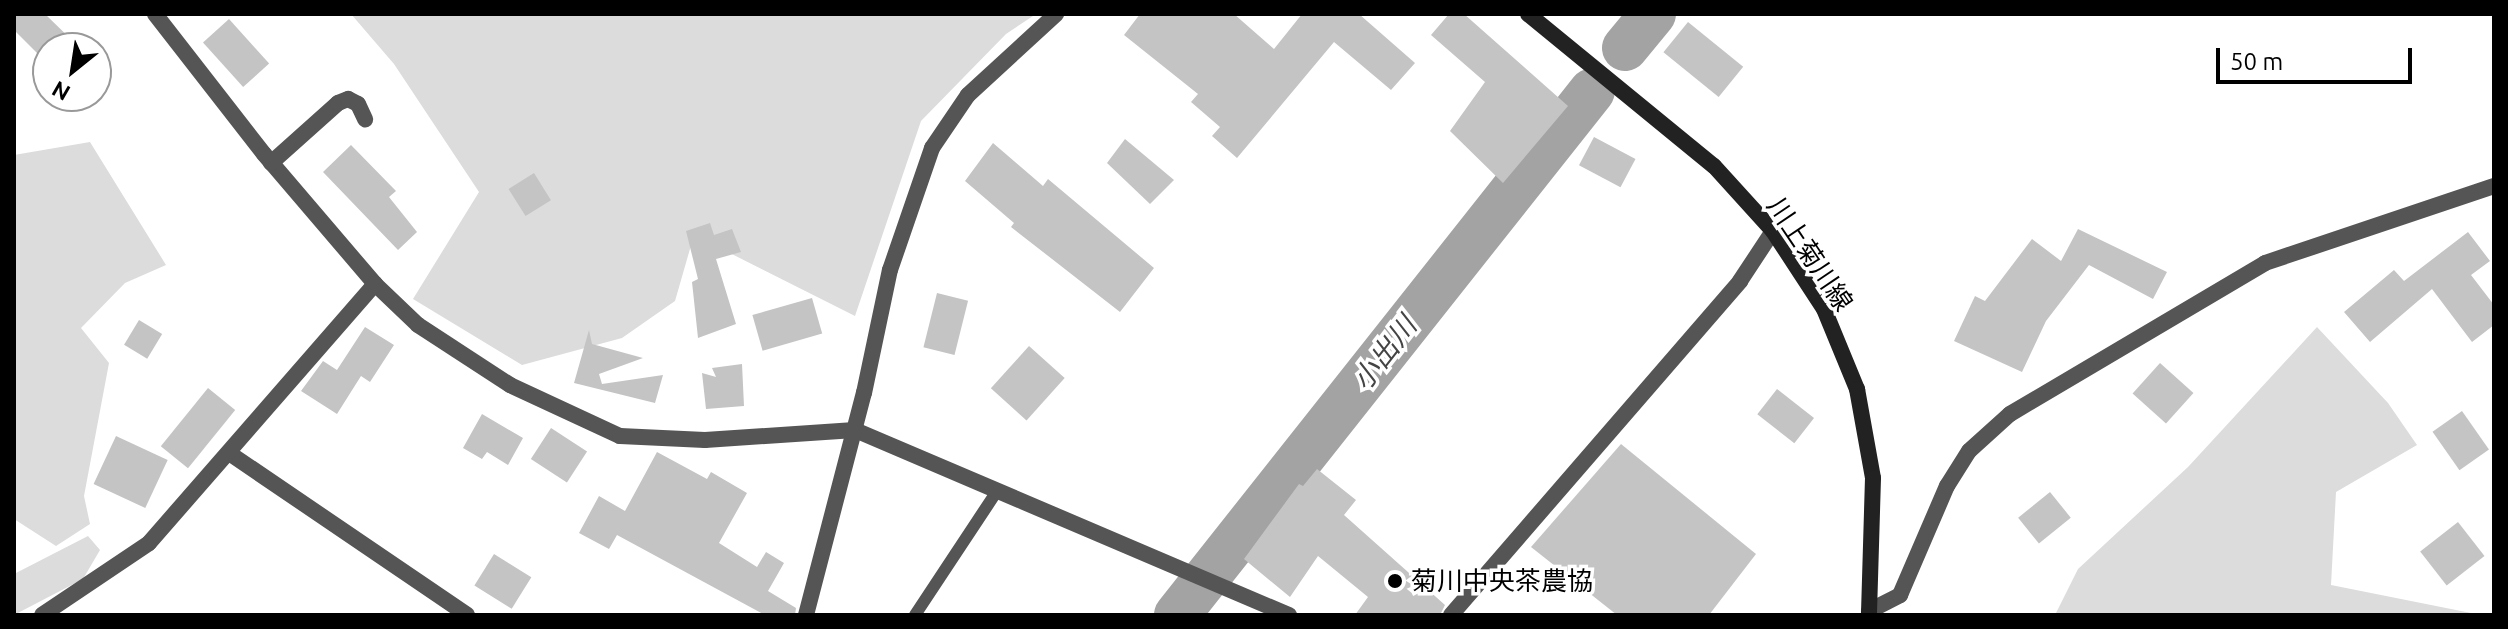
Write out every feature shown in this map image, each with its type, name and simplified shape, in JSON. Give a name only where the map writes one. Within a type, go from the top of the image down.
[{"type":"main road","name":"川上菊川線","points":[[1528,14],[1714,166],[1773,231],[1824,309],[1857,389],[1873,478],[1869,613]]},
{"type":"street","points":[[155,14],[271,163],[375,284],[418,325],[510,385],[620,436],[705,440],[855,430],[1289,615]]},
{"type":"street","points":[[806,615],[855,430],[890,270],[932,148],[968,95],[1056,14]]},
{"type":"street","points":[[271,163],[338,103],[348,99],[358,104],[365,119]]},
{"type":"street","points":[[1869,613],[1900,595],[1947,486],[1969,451],[2010,414],[2265,263],[2345,232],[2492,193]]},
{"type":"street","points":[[1451,615],[1740,281],[1773,231]]},
{"type":"street","points":[[42,615],[149,543],[375,284]]},
{"type":"street","points":[[229,453],[467,615]]},
{"type":"lane","points":[[915,615],[997,491]]},
{"type":"shaded area","points":[[351,14],[1036,14],[1006,34],[921,121],[855,316],[694,235],[675,301],[622,338],[522,365],[413,299],[479,192],[394,64]]},
{"type":"shaded area","points":[[90,142],[166,265],[125,283],[81,328],[109,363],[84,496],[90,524],[56,546],[14,519],[14,155]]},
{"type":"shaded area","points":[[2317,327],[2388,403],[2417,445],[2336,492],[2331,585],[2481,615],[2055,615],[2078,569],[2188,467]]},
{"type":"shaded area","points":[[88,536],[100,550],[83,579],[14,615],[14,574]]},
{"type":"building","points":[[14,14],[45,14],[64,32],[32,32],[32,48],[14,30]]},
{"type":"building","points":[[1140,14],[1234,14],[1274,49],[1302,14],[1359,14],[1415,63],[1391,90],[1334,42],[1237,158],[1212,136],[1220,127],[1191,102],[1198,94],[1124,35]]},
{"type":"building","points":[[1449,14],[1464,14],[1568,106],[1503,183],[1450,131],[1485,82],[1431,35]]},
{"type":"building","points":[[229,19],[269,64],[243,87],[203,42]]},
{"type":"building","points":[[1688,22],[1743,67],[1719,97],[1663,52]]},
{"type":"building","points":[[1594,137],[1635,159],[1620,187],[1579,165]]},
{"type":"building","points":[[1125,139],[1174,180],[1150,204],[1107,163]]},
{"type":"building","points":[[993,143],[1043,186],[1048,179],[1154,268],[1120,312],[1011,227],[1014,223],[965,181]]},
{"type":"building","points":[[351,145],[396,191],[389,197],[417,232],[398,250],[323,172]]},
{"type":"building","points":[[534,173],[551,200],[526,216],[509,189]]},
{"type":"building","points":[[710,223],[714,235],[732,229],[741,252],[716,259],[736,324],[698,338],[692,282],[698,279],[686,231]]},
{"type":"building","points":[[2078,229],[2167,272],[2153,299],[2089,265],[2046,321],[2022,372],[1954,341],[1975,296],[1985,301],[2032,239],[2061,261]]},
{"type":"building","points":[[2468,232],[2490,261],[2471,275],[2494,305],[2494,325],[2472,342],[2432,289],[2370,342],[2344,312],[2394,270],[2404,281]]},
{"type":"building","points":[[937,293],[968,301],[955,355],[923,347]]},
{"type":"building","points":[[812,298],[822,334],[763,351],[752,315]]},
{"type":"building","points":[[139,320],[162,334],[147,359],[124,345]]},
{"type":"building","points":[[365,327],[394,345],[370,382],[361,376],[337,414],[301,391],[323,361],[337,370]]},
{"type":"building","points":[[589,330],[592,344],[643,358],[599,374],[602,384],[663,375],[655,403],[574,383]]},
{"type":"building","points":[[1029,346],[1065,378],[1027,420],[991,388]]},
{"type":"building","points":[[2160,363],[2193,393],[2166,424],[2133,393]]},
{"type":"building","points":[[742,364],[744,406],[706,409],[702,373],[716,377],[712,368]]},
{"type":"building","points":[[208,388],[235,410],[188,468],[161,446]]},
{"type":"building","points":[[1777,389],[1814,418],[1794,443],[1757,414]]},
{"type":"building","points":[[2462,411],[2489,450],[2459,470],[2433,432]]},
{"type":"building","points":[[482,414],[523,438],[508,465],[487,452],[482,459],[463,448]]},
{"type":"building","points":[[551,428],[587,451],[567,482],[531,459]]},
{"type":"building","points":[[116,436],[168,460],[145,508],[94,484]]},
{"type":"building","points":[[1621,444],[1756,554],[1709,615],[1617,615],[1531,547]]},
{"type":"building","points":[[657,452],[707,479],[711,472],[747,493],[719,543],[757,567],[766,552],[784,563],[768,591],[796,608],[795,615],[765,615],[617,535],[609,549],[579,533],[599,496],[625,511]]},
{"type":"building","points":[[1317,469],[1356,500],[1344,515],[1445,605],[1440,615],[1355,615],[1368,597],[1318,556],[1290,597],[1244,559],[1299,484],[1303,486]]},
{"type":"building","points":[[2050,492],[2071,518],[2039,543],[2018,518]]},
{"type":"building","points":[[2458,522],[2484,556],[2447,585],[2420,552]]},
{"type":"building","points":[[494,554],[531,577],[512,609],[474,585]]},
{"type":"waterway","name":"小出川","points":[[1625,48],[1653,14]]},
{"type":"waterway","name":"小出川","points":[[1177,615],[1592,91]]},
{"type":"place","name":"菊川中央茶農協","points":[[1395,581]]}]
